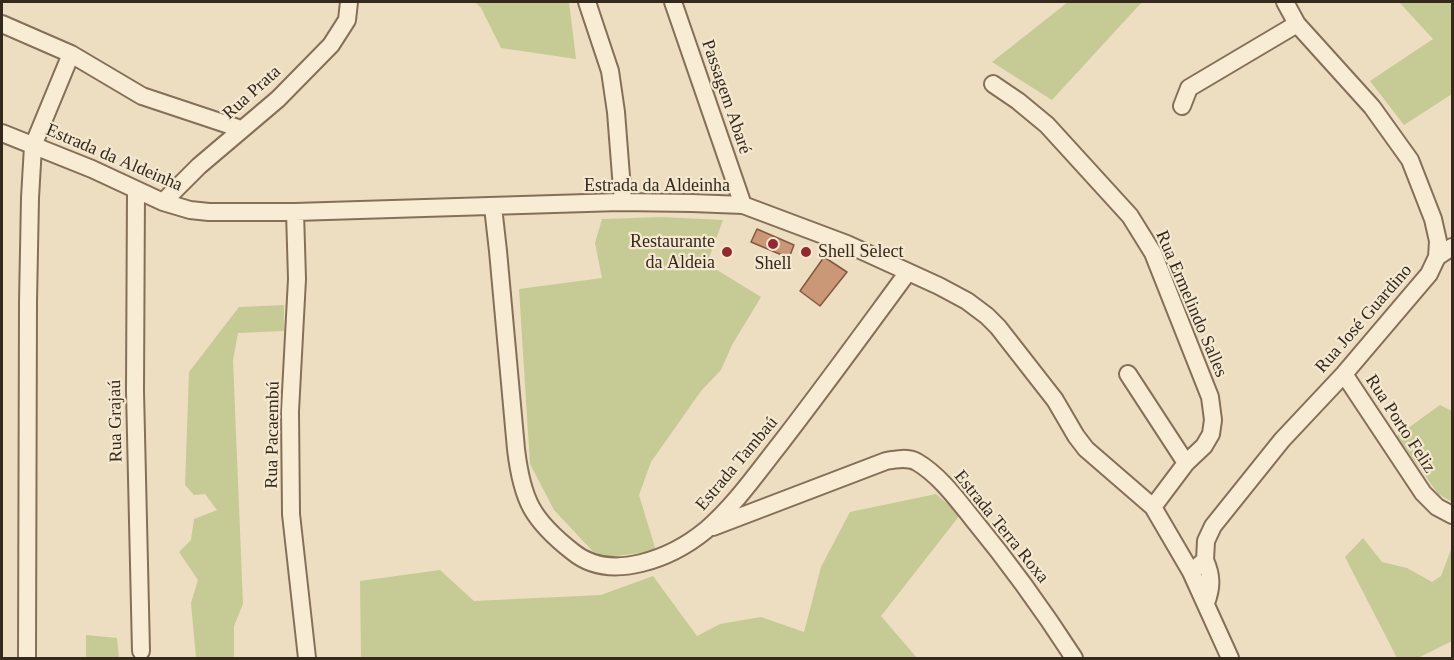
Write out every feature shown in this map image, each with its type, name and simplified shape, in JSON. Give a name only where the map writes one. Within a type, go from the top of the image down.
[{"type":"street","name":"Rua Prata","points":[[163,202],[241,129],[278,99],[331,45],[347,21],[349,2]]},
{"type":"street","points":[[587,2],[610,71],[616,112],[623,202]]},
{"type":"street","name":"Passagem Abaré","points":[[673,2],[743,206]]},
{"type":"street","name":"Rua José Guardino","points":[[1206,603],[1211,590],[1211,573],[1206,560],[1206,541],[1213,526],[1282,440],[1344,374],[1429,274],[1437,257],[1438,241],[1433,219],[1410,160],[1372,107],[1297,24],[1285,2]]},
{"type":"street","points":[[2,24],[71,54],[142,96],[241,129]]},
{"type":"street","points":[[1182,106],[1189,88],[1297,24]]},
{"type":"street","points":[[27,658],[29,243],[33,146],[71,54]]},
{"type":"street","name":"Rua Ermelindo Salles","points":[[993,84],[1047,125],[1130,216],[1153,253],[1212,407],[1211,434],[1204,446],[1186,463],[1153,507]]},
{"type":"street","name":"Estrada da Aldeinha","points":[[2,133],[92,169],[163,202],[190,210],[295,212],[623,202],[743,206],[822,234],[948,291],[987,316],[1014,346],[1055,400],[1086,449],[1153,507],[1191,572],[1206,603],[1225,657]]},
{"type":"street","name":"Rua Grajaú","points":[[136,190],[135,391],[141,651]]},
{"type":"street","name":"Estrada Tambaú","points":[[493,207],[519,477],[524,495],[532,512],[553,537],[583,560],[605,566],[634,564],[656,559],[705,530],[752,480],[908,272]]},
{"type":"street","name":"Rua Pacaembú","points":[[295,212],[297,279],[290,411],[291,514],[307,658]]},
{"type":"street","points":[[1437,257],[1452,247]]},
{"type":"street","points":[[1128,374],[1186,463]]},
{"type":"street","name":"Rua Porto Feliz","points":[[1344,374],[1423,493],[1437,507],[1452,516]]},
{"type":"street","name":"Estrada Terra Roxa","points":[[705,530],[886,461],[906,459],[916,461],[933,474],[956,498],[1006,560],[1074,658]]},
{"type":"street","points":[[1191,572],[1206,560]]},
{"type":"green space","points":[[475,2],[569,2],[576,59],[501,48],[481,8]]},
{"type":"green space","points":[[1068,2],[1142,2],[1052,100],[992,62]]},
{"type":"green space","points":[[1399,2],[1452,2],[1452,94],[1404,125],[1370,81],[1433,39]]},
{"type":"green space","points":[[662,217],[723,220],[709,258],[717,270],[761,297],[732,345],[721,370],[701,391],[651,462],[639,495],[656,551],[599,558],[554,510],[530,464],[519,289],[602,278],[595,243],[602,219]]},
{"type":"green space","points":[[284,305],[284,331],[238,333],[233,360],[243,604],[234,626],[234,658],[196,658],[191,603],[198,580],[179,552],[191,540],[194,519],[217,510],[205,494],[194,495],[185,485],[189,372],[239,307]]},
{"type":"green space","points":[[1440,405],[1452,411],[1452,502],[1438,494],[1397,436]]},
{"type":"green space","points":[[936,494],[960,515],[881,616],[917,658],[361,658],[360,581],[440,570],[474,601],[601,595],[653,576],[697,636],[720,624],[761,617],[804,632],[821,567],[850,512]]},
{"type":"green space","points":[[1363,538],[1382,562],[1407,568],[1432,582],[1441,576],[1452,547],[1452,641],[1418,658],[1397,658],[1345,557]]},
{"type":"green space","points":[[86,635],[117,638],[119,658],[86,658]]},
{"type":"building","name":"Shell","points":[[757,229],[794,245],[789,258],[751,242]]},
{"type":"building","points":[[824,257],[847,272],[820,306],[800,291]]},
{"type":"place","name":"Shell","points":[[773,244]]},
{"type":"place","name":"Restaurante da Aldeia","points":[[727,252]]},
{"type":"place","name":"Shell Select","points":[[806,252]]}]
